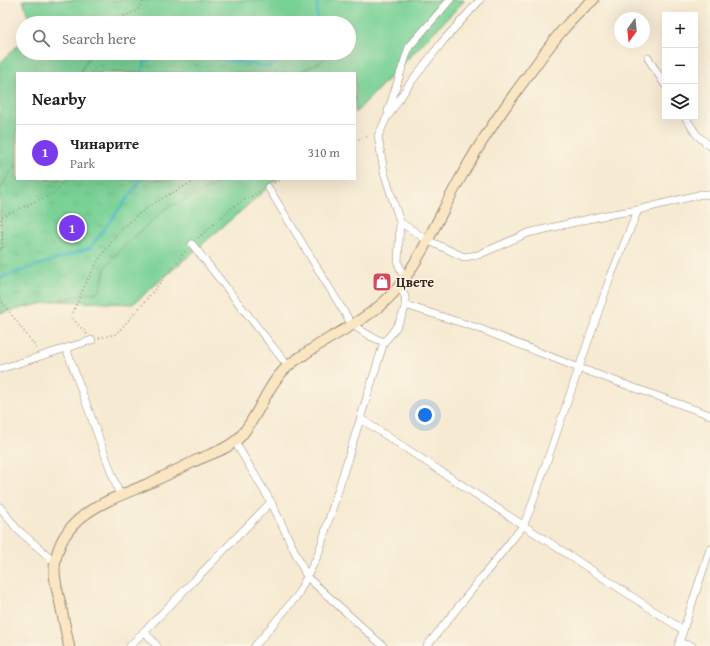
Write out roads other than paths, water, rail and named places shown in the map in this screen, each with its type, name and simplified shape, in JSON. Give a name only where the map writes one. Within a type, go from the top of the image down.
[{"type":"street","points":[[404,278],[398,263],[400,222],[384,172],[378,136],[386,119],[409,47],[450,0]]},
{"type":"street","points":[[386,119],[408,86],[443,41],[480,0]]},
{"type":"street","points":[[69,646],[55,576],[55,562],[60,546],[76,522],[89,511],[235,442],[249,426],[273,384],[288,366],[352,325],[388,298],[399,287],[427,240],[457,183],[488,132],[551,43],[584,7],[593,0]]},
{"type":"street","points":[[648,58],[664,84]]},
{"type":"street","points":[[687,120],[697,135],[710,146]]},
{"type":"street","points":[[268,187],[352,325],[372,337],[384,342]]},
{"type":"street","points":[[400,222],[427,240],[464,257],[478,255],[528,233],[606,215],[638,210],[702,194],[710,194]]},
{"type":"street","points":[[427,646],[523,526],[530,510],[610,278],[638,210]]},
{"type":"street","points":[[192,244],[288,366]]},
{"type":"street","points":[[255,646],[297,596],[318,555],[384,342],[398,326],[405,305],[405,297],[399,287]]},
{"type":"street","points":[[405,305],[478,328],[579,368],[710,415]]},
{"type":"street","points":[[0,369],[92,340]]},
{"type":"street","points":[[66,348],[120,496]]},
{"type":"street","points":[[361,419],[683,630]]},
{"type":"street","points":[[235,442],[271,502],[307,577],[383,646]]},
{"type":"street","points":[[130,646],[271,502]]},
{"type":"street","points":[[0,507],[17,529],[55,562]]},
{"type":"street","points":[[692,646],[679,644],[710,549]]},
{"type":"street","points":[[144,631],[157,646]]},
{"type":"waterway","points":[[317,0],[317,16]]},
{"type":"waterway","points":[[141,72],[145,62],[149,60]]},
{"type":"waterway","points":[[225,60],[270,67],[280,60]]},
{"type":"waterway","points":[[0,278],[90,248],[141,180]]},
{"type":"place","name":"Чинарите","points":[[72,228]]},
{"type":"place","name":"Цвете","points":[[382,282]]}]
